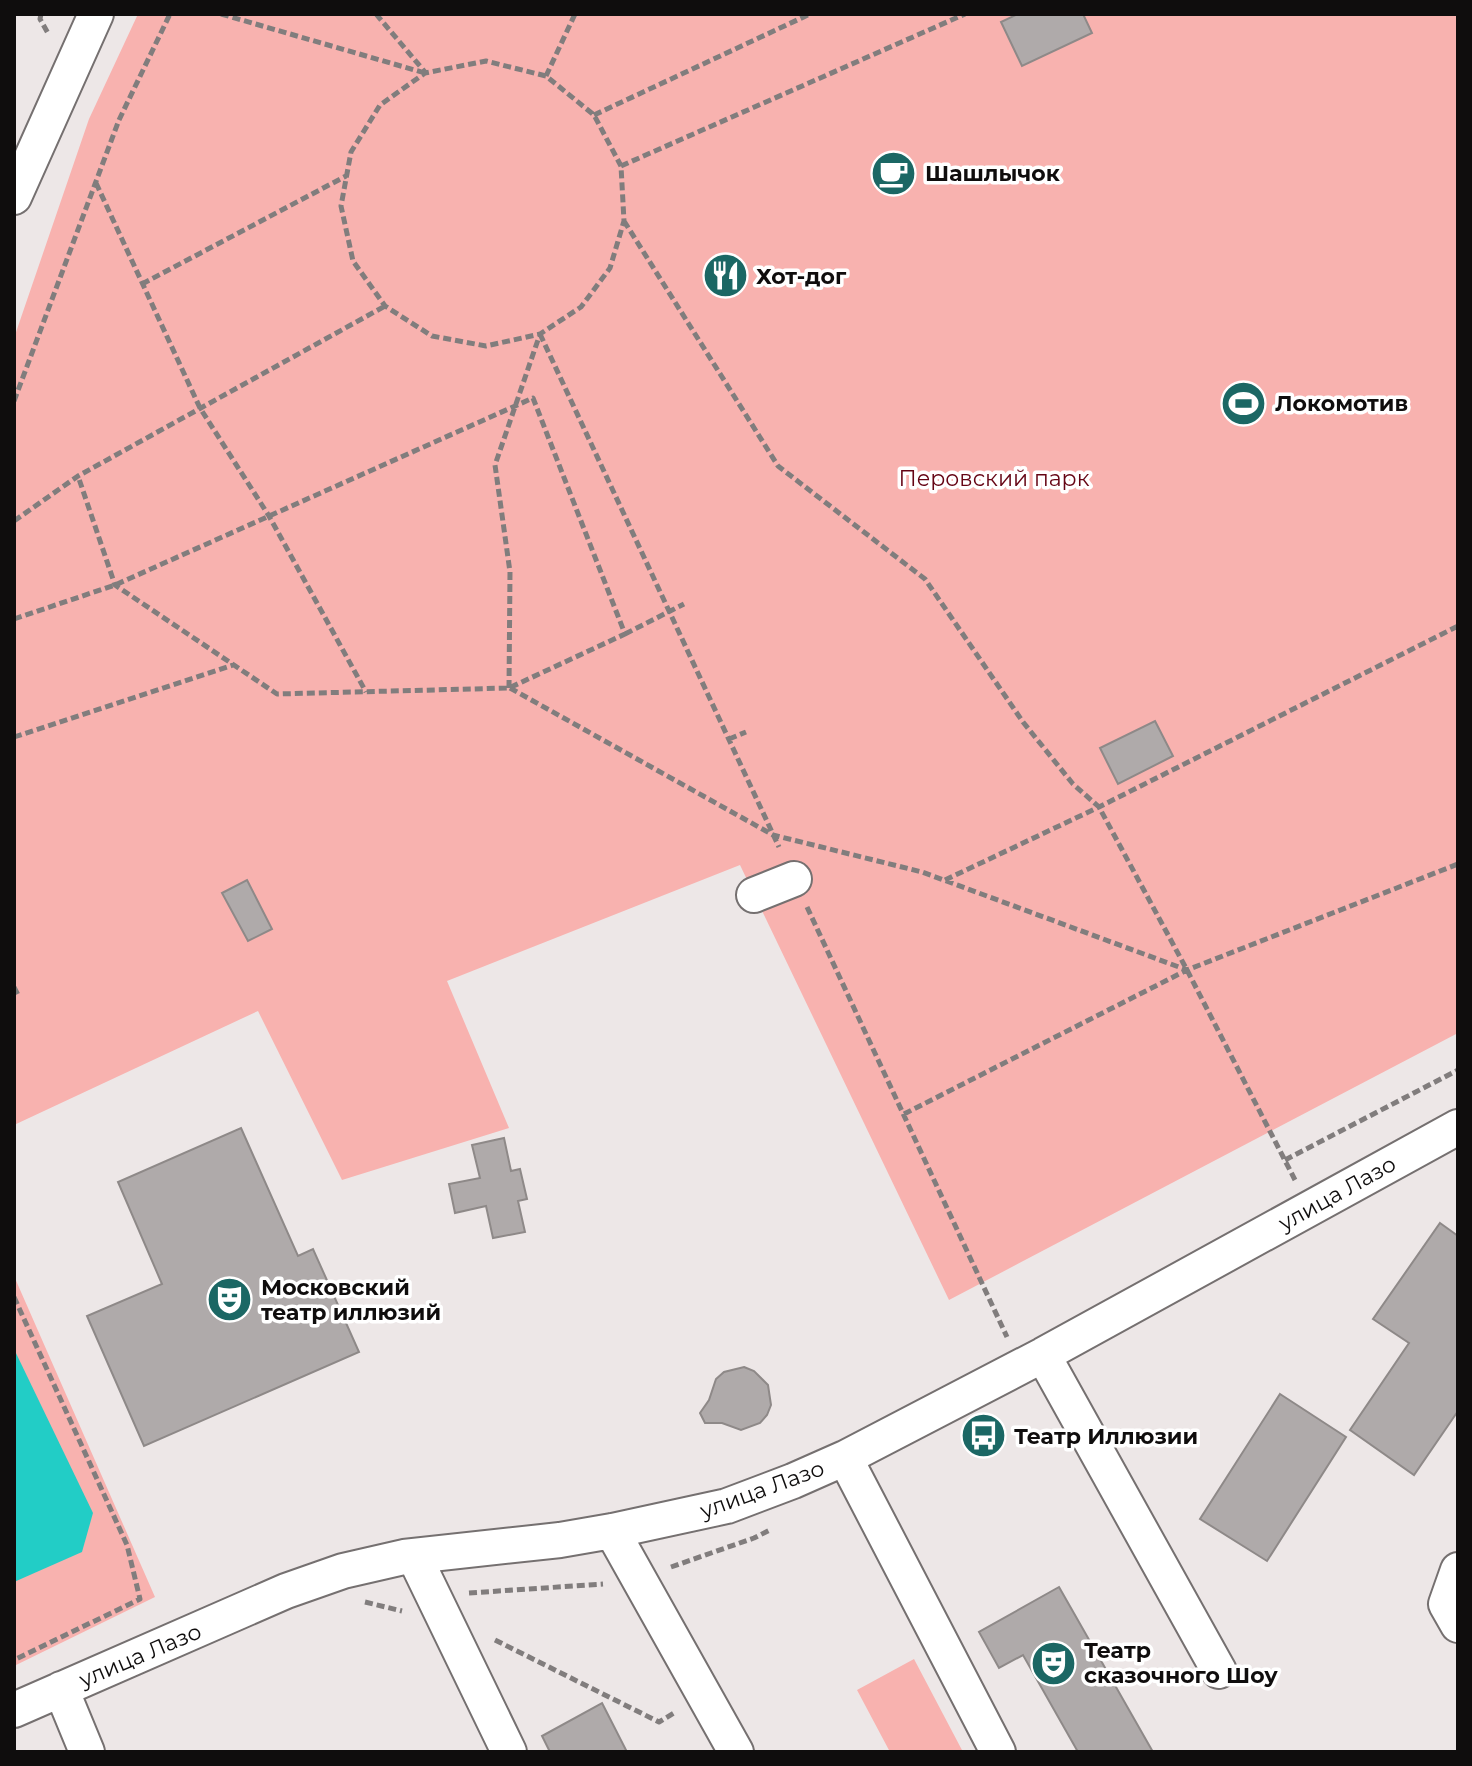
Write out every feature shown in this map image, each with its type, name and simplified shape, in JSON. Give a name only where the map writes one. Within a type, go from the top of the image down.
[{"type":"street","points":[[14,197],[96,14]]},
{"type":"street","points":[[754,895],[794,879]]},
{"type":"street","name":"улица Лазо","points":[[14,1710],[286,1591],[343,1571],[414,1556],[560,1540],[727,1506],[845,1458],[1032,1361],[1458,1127]]},
{"type":"street","points":[[1032,1361],[1219,1671]]},
{"type":"street","points":[[845,1458],[998,1752]]},
{"type":"street","points":[[612,1531],[736,1752]]},
{"type":"street","points":[[414,1556],[509,1752]]},
{"type":"street","points":[[1458,1570],[1446,1604],[1458,1625]]},
{"type":"street","points":[[61,1689],[87,1752]]},
{"type":"path","points":[[14,401],[119,120],[170,14]]},
{"type":"path","points":[[221,14],[425,73]]},
{"type":"path","points":[[376,14],[425,73]]},
{"type":"path","points":[[546,76],[575,14]]},
{"type":"path","points":[[594,115],[810,14]]},
{"type":"path","points":[[621,166],[965,14]]},
{"type":"path","points":[[486,61],[546,76],[594,115],[621,166],[624,221],[610,268],[581,307],[540,334],[486,346],[432,336],[385,306],[353,261],[341,206],[351,152],[380,105],[425,73],[486,61]]},
{"type":"path","points":[[142,284],[346,176]]},
{"type":"path","points":[[96,183],[200,408],[269,516],[366,692]]},
{"type":"path","points":[[624,221],[778,466],[925,579],[1023,722],[1073,784],[1099,807],[1309,1207]]},
{"type":"path","points":[[14,521],[78,476],[385,306]]},
{"type":"path","points":[[509,688],[510,572],[495,465],[540,334]]},
{"type":"path","points":[[540,334],[904,1114],[1032,1361]]},
{"type":"path","points":[[14,619],[115,585],[533,398],[625,634]]},
{"type":"path","points":[[78,476],[115,585],[277,694],[509,688],[684,604]]},
{"type":"path","points":[[944,880],[1099,807],[1458,626]]},
{"type":"path","points":[[14,737],[234,665]]},
{"type":"path","points":[[509,688],[773,835],[922,872],[1187,970]]},
{"type":"path","points":[[729,739],[746,732]]},
{"type":"path","points":[[904,1114],[1187,970],[1458,864]]},
{"type":"path","points":[[14,987],[18,995]]},
{"type":"path","points":[[1285,1161],[1458,1070]]},
{"type":"path","points":[[14,1297],[127,1545],[140,1599],[14,1660]]},
{"type":"path","points":[[352,1599],[464,1625],[659,1722],[704,1695]]},
{"type":"green space","name":"Перовский парк","points":[[138,14],[1458,14],[1458,1033],[949,1300],[740,865],[447,981],[509,1128],[342,1180],[258,1011],[14,1125],[14,338],[89,119]]},
{"type":"green space","points":[[14,1276],[155,1597],[14,1666]]},
{"type":"green space","points":[[914,1659],[963,1752],[890,1752],[857,1690]]},
{"type":"water","points":[[14,1349],[93,1513],[82,1552],[14,1582]]},
{"type":"building","points":[[1018,14],[1083,14],[1092,33],[1022,66],[1001,22]]},
{"type":"building","points":[[1155,721],[1173,756],[1118,784],[1100,748]]},
{"type":"building","points":[[247,880],[272,929],[248,941],[222,893]]},
{"type":"building","name":"Московский театр иллюзий","points":[[241,1128],[298,1256],[313,1249],[359,1352],[144,1446],[87,1316],[162,1284],[118,1182]]},
{"type":"building","points":[[504,1138],[511,1171],[520,1169],[527,1199],[518,1201],[525,1232],[493,1238],[486,1206],[455,1213],[449,1184],[480,1178],[472,1145]]},
{"type":"building","points":[[1440,1223],[1458,1236],[1458,1411],[1414,1475],[1350,1430],[1409,1343],[1373,1319]]},
{"type":"building","points":[[744,1367],[754,1371],[768,1385],[771,1405],[767,1415],[760,1423],[741,1430],[722,1423],[705,1423],[700,1413],[709,1400],[716,1379],[724,1372]]},
{"type":"building","points":[[1280,1394],[1346,1437],[1267,1561],[1200,1519]]},
{"type":"building","points":[[1059,1587],[1153,1752],[1078,1752],[1023,1655],[999,1668],[979,1632]]},
{"type":"building","points":[[602,1703],[627,1752],[550,1752],[542,1736]]},
{"type":"place","name":"Шашлычок","points":[[894,173]]},
{"type":"place","name":"Хот-дог","points":[[725,276]]},
{"type":"place","name":"Локомотив","points":[[1244,403]]},
{"type":"place","name":"Московский театр иллюзий","points":[[230,1300]]},
{"type":"place","name":"Театр Иллюзии","points":[[983,1436]]},
{"type":"place","name":"Театр сказочного Шоу","points":[[1053,1663]]}]
